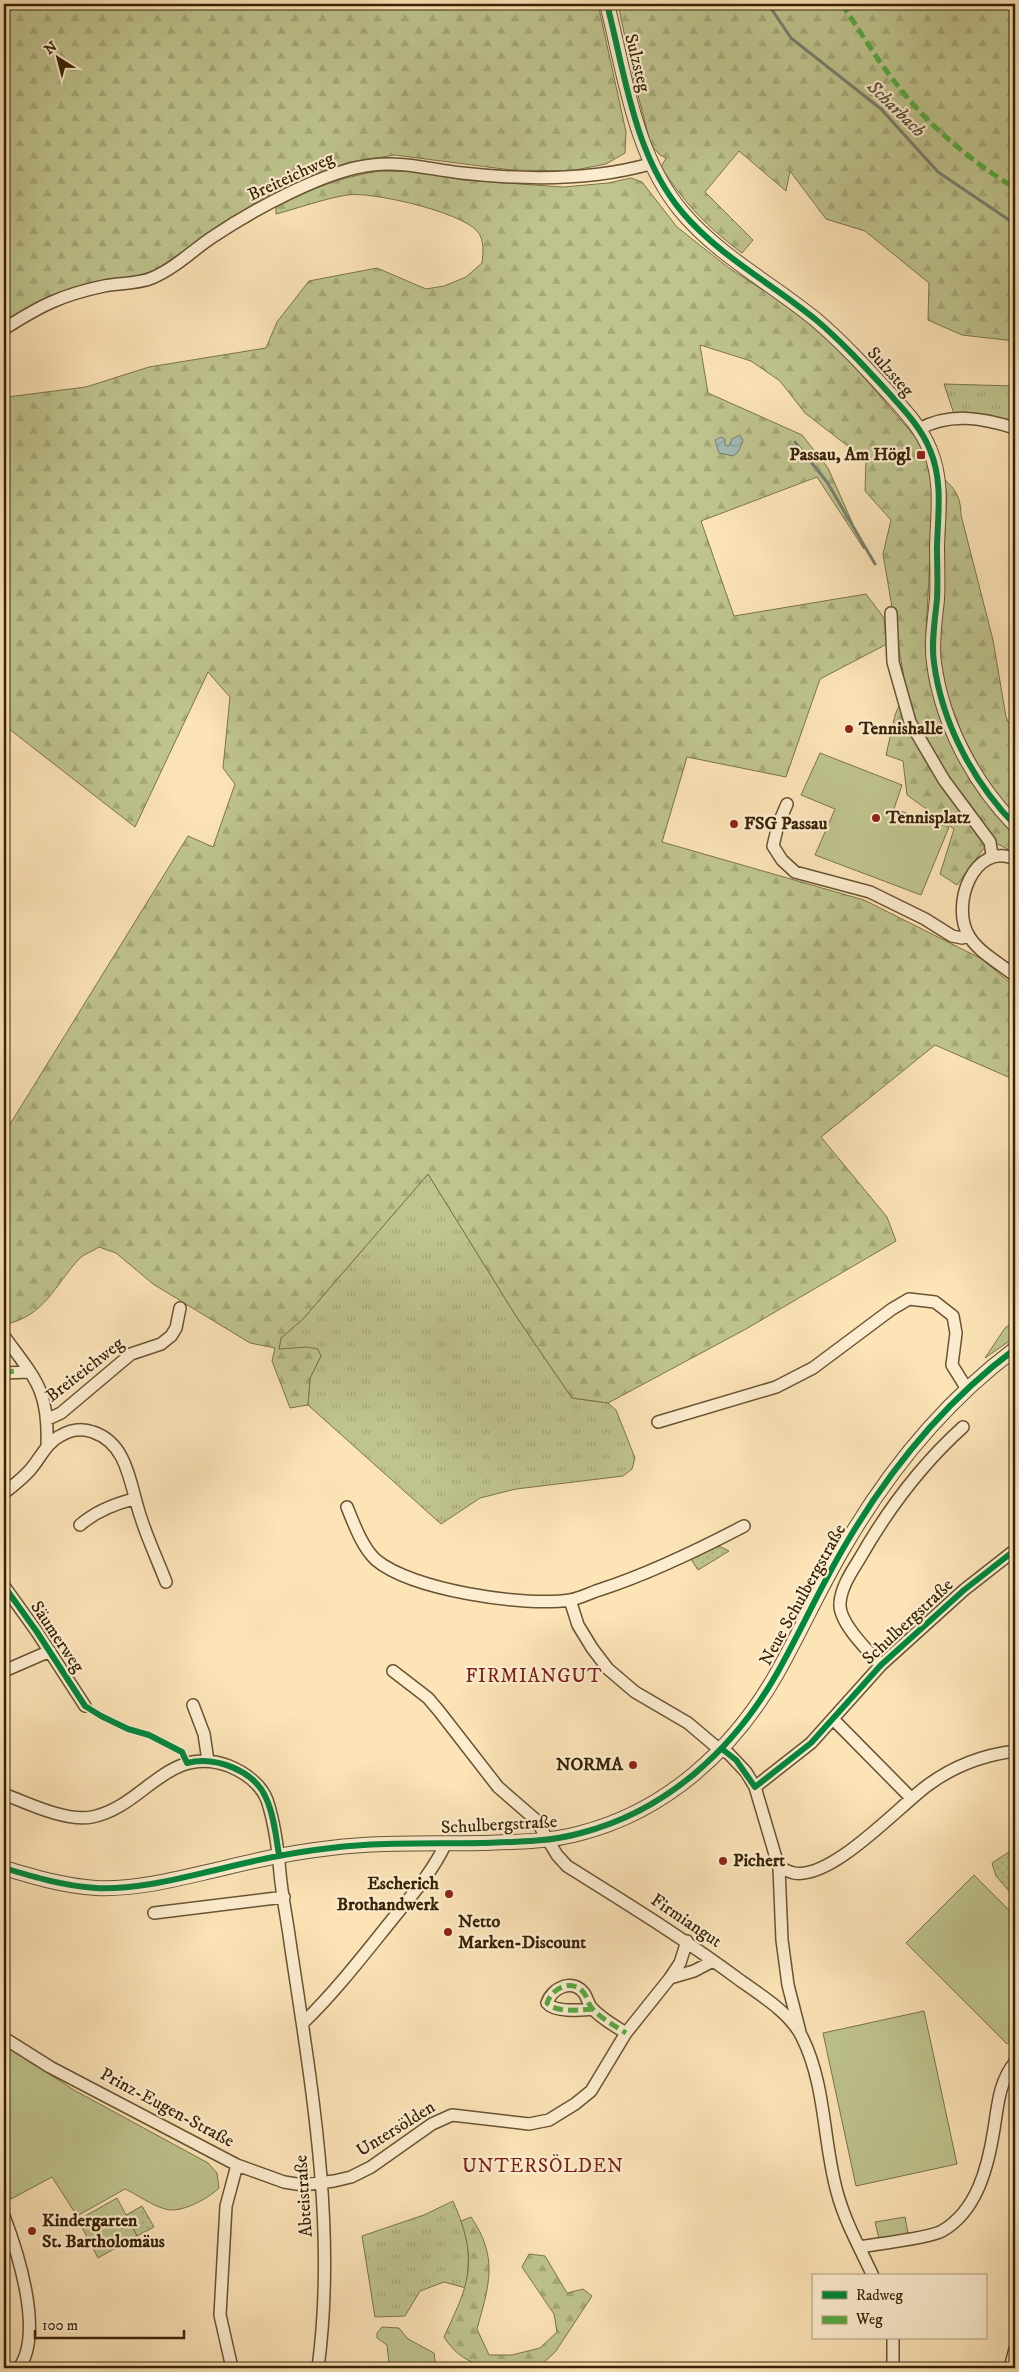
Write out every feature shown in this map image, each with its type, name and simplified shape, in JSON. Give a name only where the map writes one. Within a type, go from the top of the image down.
[{"type":"street","name":"Sulzsteg","points":[[607,4],[638,127],[650,164],[681,211],[706,238],[815,319],[856,357],[919,429],[930,450],[939,487],[940,507],[934,660],[939,692],[958,742],[973,770],[987,794],[1015,825]]},
{"type":"street","name":"Breiteichweg","points":[[4,329],[60,297],[116,283],[150,279],[173,267],[212,237],[257,211],[322,178],[350,169],[372,165],[407,163],[461,173],[520,177],[575,176],[622,172],[650,164]]},
{"type":"street","points":[[919,429],[933,422],[956,417],[989,420],[1015,428]]},
{"type":"street","points":[[891,613],[893,662],[910,722],[944,780],[990,842],[992,856]]},
{"type":"street","points":[[787,804],[778,825],[773,846],[782,860],[795,872],[870,892],[926,920],[952,936],[962,938],[968,935]]},
{"type":"street","points":[[1015,859],[1006,855],[992,856],[978,867],[969,881],[963,898],[962,915],[968,935],[977,947],[1015,976]]},
{"type":"street","points":[[658,1422],[776,1386],[813,1368],[892,1309],[909,1300],[935,1302],[953,1316],[956,1333],[952,1365],[967,1389]]},
{"type":"street","name":"Breiteichweg","points":[[48,1419],[61,1413],[131,1354],[161,1344],[171,1336],[176,1328],[180,1308]]},
{"type":"street","name":"Breiteichweg","points":[[4,1336],[30,1372],[44,1398],[48,1419],[47,1446]]},
{"type":"street","name":"Neue Schulbergstraße","points":[[722,1748],[749,1716],[775,1678],[843,1548],[877,1495],[934,1424],[967,1389],[1015,1349]]},
{"type":"street","points":[[4,1373],[30,1372]]},
{"type":"street","points":[[881,1665],[846,1622],[839,1604],[844,1588],[865,1549],[905,1488],[938,1450],[963,1427]]},
{"type":"street","points":[[4,1493],[30,1470],[47,1446],[58,1437],[72,1430],[88,1430],[104,1436],[117,1448],[127,1467],[134,1499],[166,1582]]},
{"type":"street","points":[[80,1525],[112,1504],[134,1499]]},
{"type":"street","points":[[347,1507],[365,1545],[375,1558],[388,1568],[428,1583],[495,1598],[529,1601],[570,1600],[631,1580],[744,1526]]},
{"type":"street","name":"Schulbergstraße","points":[[755,1787],[797,1755],[833,1719],[881,1665],[964,1590],[1015,1550]]},
{"type":"street","name":"Säumerweg","points":[[4,1586],[50,1651],[85,1706]]},
{"type":"street","points":[[570,1600],[578,1625],[608,1669],[635,1692],[688,1723],[722,1748],[736,1760],[755,1787]]},
{"type":"street","points":[[4,1671],[50,1651]]},
{"type":"street","name":"Schulbergstraße","points":[[393,1671],[428,1698],[498,1787],[536,1820],[549,1840]]},
{"type":"street","points":[[193,1705],[204,1734],[208,1762]]},
{"type":"street","points":[[833,1719],[911,1798]]},
{"type":"street","name":"Schulbergstraße","points":[[4,1868],[50,1882],[98,1888],[148,1884],[279,1855],[356,1845],[549,1840],[601,1827],[644,1809],[690,1779],[722,1748]]},
{"type":"street","points":[[779,1868],[794,1873],[808,1872],[819,1868],[871,1834],[927,1785],[960,1766],[991,1755],[1015,1751]]},
{"type":"street","name":"Abteistraße","points":[[4,1794],[63,1815],[91,1817],[119,1806],[154,1780],[186,1763],[197,1760],[228,1766],[241,1772],[262,1791],[266,1799],[279,1855],[323,2183],[325,2264],[318,2368]]},
{"type":"street","name":"Firmiangut","points":[[755,1787],[779,1868],[782,1940],[788,1985],[819,2095],[837,2192],[846,2219],[872,2274]]},
{"type":"street","name":"Firmiangut","points":[[549,1840],[557,1855],[567,1866],[687,1941],[778,2010],[802,2036]]},
{"type":"street","points":[[303,2023],[327,2000],[386,1928],[433,1868],[446,1843]]},
{"type":"street","points":[[154,1913],[284,1897]]},
{"type":"street","name":"Untersölden","points":[[323,2183],[351,2177],[412,2140],[432,2124],[452,2115],[529,2124],[549,2120],[574,2104],[591,2091],[626,2033],[680,1964],[687,1941]]},
{"type":"street","points":[[670,1978],[694,1972],[713,1960]]},
{"type":"street","points":[[593,2009],[626,2033]]},
{"type":"street","name":"Prinz-Eugen-Straße","points":[[4,2038],[50,2067],[237,2165],[284,2182],[303,2185],[323,2183]]},
{"type":"street","points":[[860,2247],[940,2232],[968,2207],[976,2194],[983,2176],[992,2139],[1001,2084],[1015,2062]]},
{"type":"street","points":[[232,2368],[220,2315],[220,2305],[226,2206],[237,2165]]},
{"type":"street","points":[[4,2216],[21,2268],[30,2317],[29,2363],[19,2368]]},
{"type":"street","points":[[893,2340],[893,2368]]},
{"type":"street","points":[[1010,2368],[1015,2349]]},
{"type":"green space","points":[[48,4],[598,4],[626,132],[625,153],[606,164],[570,171],[511,170],[395,155],[349,162],[305,181],[171,266],[143,275],[89,283],[48,298],[4,326],[4,9]]},
{"type":"green space","points":[[618,4],[1015,4],[1015,341],[962,335],[928,320],[929,283],[865,231],[826,219],[790,171],[786,191],[739,151],[705,192],[753,240],[742,253],[718,234],[697,214],[679,192],[661,167],[666,158],[660,155],[651,145],[634,80]]},
{"type":"green space","points":[[380,171],[424,172],[463,180],[563,187],[608,183],[631,178],[642,182],[677,227],[729,268],[792,309],[841,351],[918,440],[929,463],[933,500],[926,634],[933,692],[945,729],[965,770],[993,812],[1015,837],[1015,853],[990,840],[957,885],[940,874],[954,829],[907,795],[903,761],[886,755],[895,715],[906,690],[883,554],[891,520],[865,491],[866,460],[805,413],[780,381],[751,361],[700,345],[708,393],[802,435],[828,468],[864,549],[817,477],[701,521],[734,616],[866,594],[884,618],[887,644],[820,679],[786,777],[687,757],[662,842],[864,900],[982,959],[1015,987],[1015,1080],[935,1045],[821,1137],[887,1217],[896,1241],[746,1329],[608,1403],[572,1398],[516,1316],[428,1174],[303,1319],[281,1338],[279,1349],[307,1347],[318,1349],[321,1356],[310,1378],[308,1405],[290,1408],[272,1361],[275,1348],[250,1343],[153,1284],[116,1253],[99,1247],[79,1259],[48,1298],[31,1314],[7,1324],[4,1321],[4,1134],[188,836],[213,847],[235,784],[223,768],[230,697],[208,672],[135,827],[4,725],[4,400],[7,397],[86,387],[149,367],[266,348],[277,322],[309,281],[377,268],[426,289],[444,286],[466,277],[482,263],[482,242],[477,231],[468,224],[453,217],[415,204],[375,196],[347,195],[276,214],[276,207],[314,189],[338,180]]},
{"type":"green space","points":[[944,384],[1015,386],[1015,428],[955,417]]},
{"type":"green space","points":[[944,479],[955,491],[959,499],[961,515],[993,640],[1006,717],[1015,736],[1015,817],[994,795],[964,738],[940,672],[939,641],[947,495]]},
{"type":"green space","name":"Tennisplatz","points":[[820,753],[902,785],[894,809],[949,827],[921,895],[815,855],[835,809],[801,795]]},
{"type":"green space","points":[[428,1174],[516,1316],[572,1398],[608,1403],[616,1410],[635,1458],[632,1469],[623,1476],[516,1489],[480,1498],[441,1524],[308,1405],[310,1378],[321,1356],[279,1349],[281,1338],[303,1319]]},
{"type":"green space","points":[[1015,1321],[1015,1337],[985,1358],[1005,1328]]},
{"type":"green space","points":[[711,1545],[729,1551],[698,1570],[689,1556]]},
{"type":"green space","points":[[1015,1848],[1015,1898],[996,1876],[992,1863]]},
{"type":"green space","points":[[974,1875],[1015,1916],[1015,2036],[1007,2044],[906,1943]]},
{"type":"green space","points":[[924,2011],[957,2164],[856,2186],[823,2033]]},
{"type":"green space","points":[[4,2045],[74,2090],[208,2163],[217,2173],[219,2188],[208,2197],[194,2204],[171,2210],[155,2205],[125,2189],[77,2216],[52,2177],[11,2199],[4,2187]]},
{"type":"green space","points":[[117,2198],[137,2236],[98,2258],[78,2220]]},
{"type":"green space","points":[[453,2201],[467,2243],[466,2288],[444,2282],[420,2291],[405,2316],[375,2317],[362,2236],[424,2215]]},
{"type":"green space","points":[[142,2206],[154,2227],[137,2236],[126,2215]]},
{"type":"green space","points":[[471,2217],[480,2232],[488,2259],[488,2285],[477,2329],[489,2355],[512,2355],[540,2348],[557,2332],[554,2314],[522,2267],[529,2254],[545,2256],[567,2293],[583,2289],[592,2296],[556,2351],[538,2368],[484,2366],[462,2357],[444,2337],[463,2294],[466,2281],[468,2254],[461,2221]]},
{"type":"green space","points":[[905,2217],[908,2233],[879,2239],[875,2222]]},
{"type":"green space","points":[[382,2327],[399,2328],[408,2339],[434,2353],[436,2368],[393,2368],[389,2363],[387,2345],[377,2338],[377,2333]]},
{"type":"water","points":[[740,435],[743,441],[738,452],[733,456],[719,453],[715,440],[721,437],[725,439],[725,445],[729,446],[732,439]]},
{"type":"waterway","name":"Scharbach","points":[[768,4],[791,38],[881,109],[938,172],[1015,224]]},
{"type":"waterway","points":[[795,442],[827,482],[875,564]]},
{"type":"marked path","points":[[842,4],[890,76],[923,115],[967,155],[1015,188]]},
{"type":"marked path","points":[[4,1373],[14,1371]]},
{"type":"marked path","points":[[593,2009],[588,2009],[582,2010],[562,2010],[547,2003],[558,1989],[574,1986],[584,1993],[591,2007],[599,2015],[626,2033]]},
{"type":"cycle path","points":[[607,4],[633,113],[642,140],[666,190],[682,212],[712,242],[815,319],[834,336],[861,363],[917,426],[930,450],[937,473],[939,509],[937,593],[933,647],[938,685],[952,729],[973,771],[1015,825]]},
{"type":"cycle path","points":[[4,1868],[72,1885],[96,1888],[127,1887],[174,1879],[247,1862],[331,1848],[387,1844],[544,1840],[581,1833],[612,1823],[641,1810],[669,1793],[694,1774],[718,1752],[739,1728],[759,1702],[776,1675],[838,1558],[882,1488],[901,1462],[943,1413],[966,1390],[1015,1349]]},
{"type":"cycle path","points":[[722,1749],[736,1760],[755,1787],[811,1743],[881,1665],[964,1590],[1015,1550]]},
{"type":"cycle path","points":[[4,1586],[37,1632],[85,1706],[128,1729],[149,1735],[182,1752],[187,1763],[198,1761],[221,1764],[232,1767],[253,1780],[260,1788],[269,1805],[279,1855]]},
{"type":"place","name":"Passau, Am Högl","points":[[921,455]]},
{"type":"place","name":"Tennishalle","points":[[849,729]]},
{"type":"place","name":"Tennisplatz","points":[[876,818]]},
{"type":"place","name":"FSG Passau","points":[[734,824]]},
{"type":"place","name":"NORMA","points":[[633,1765]]},
{"type":"place","name":"Pichert","points":[[723,1861]]},
{"type":"place","name":"Escherich Brothandwerk","points":[[449,1894]]},
{"type":"place","name":"Netto Marken-Discount","points":[[448,1932]]},
{"type":"place","name":"Kindergarten St. Bartholomäus","points":[[32,2231]]},
{"type":"district","name":"FIRMIANGUT","points":[[534,1676]]},
{"type":"district","name":"UNTERSÖLDEN","points":[[543,2166]]}]
